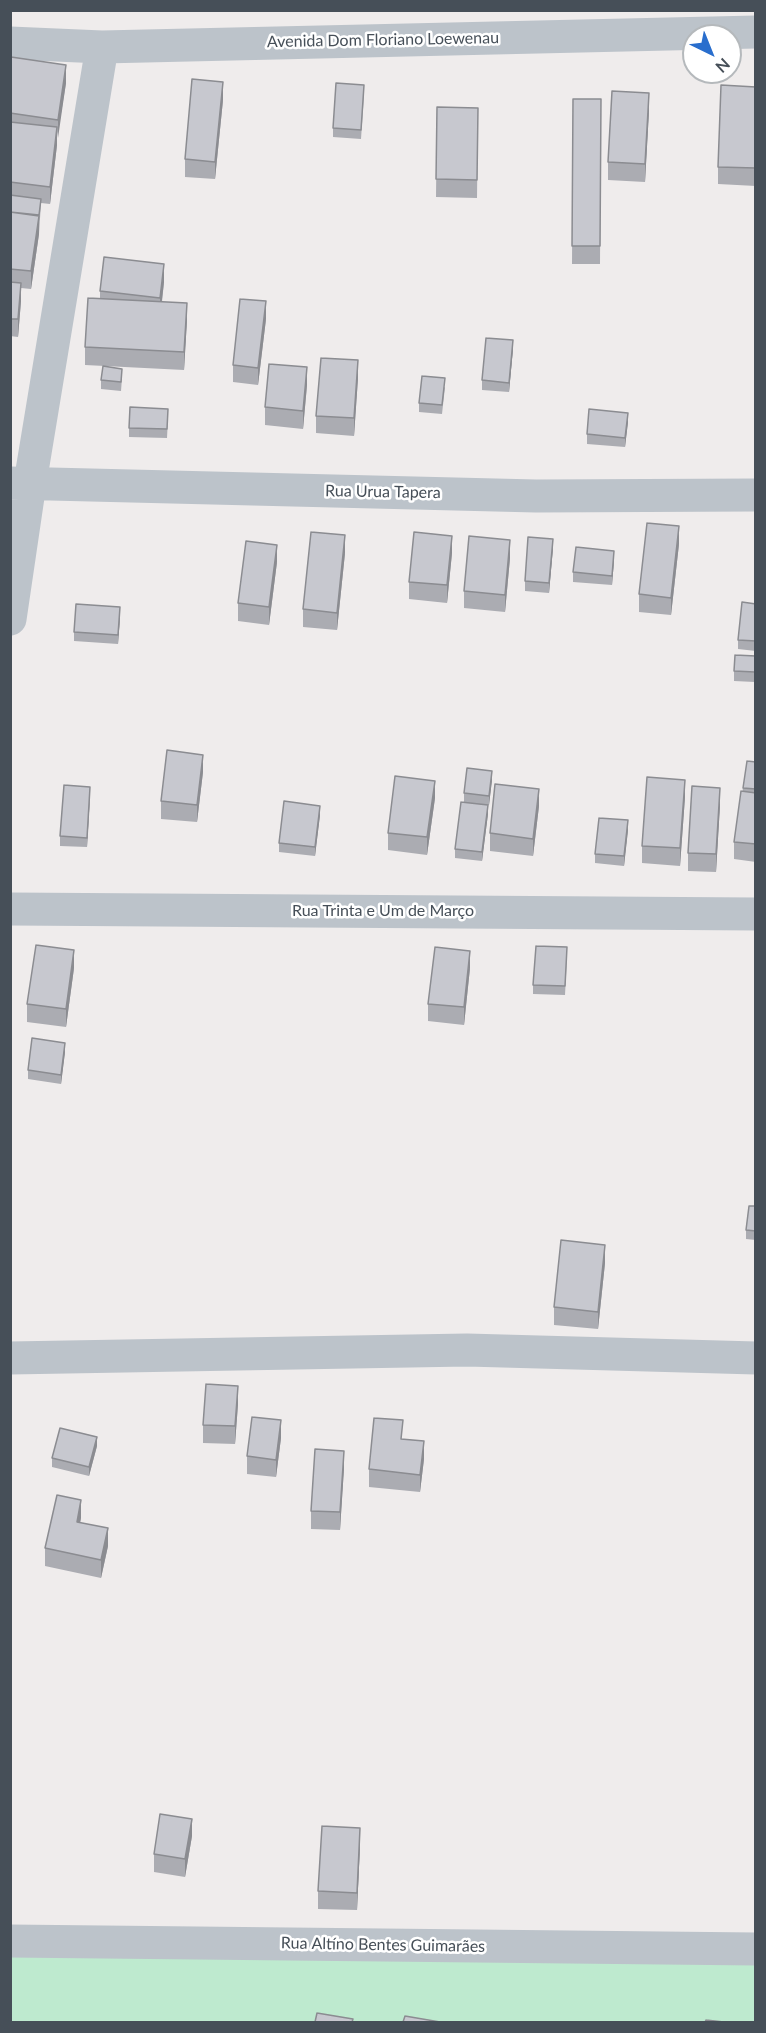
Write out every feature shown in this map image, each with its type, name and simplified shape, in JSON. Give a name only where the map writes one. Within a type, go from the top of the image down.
[{"type":"street","name":"Avenida Dom Floriano Loewenau","points":[[10,43],[102,47],[756,32]]},
{"type":"street","points":[[10,619],[20,483],[102,47]]},
{"type":"street","name":"Rua Urua Tapera","points":[[20,483],[536,495],[756,495]]},
{"type":"street","name":"Rua Trinta e Um de Março","points":[[10,909],[756,914]]},
{"type":"street","points":[[10,1358],[467,1350],[756,1358]]},
{"type":"street","name":"Rua Altíno Bentes Guimarães","points":[[10,1941],[756,1948]]},
{"type":"green space","points":[[11,1948],[755,1961],[755,2022],[11,2022]]},
{"type":"building","points":[[11,57],[66,65],[58,120],[10,113]]},
{"type":"building","points":[[192,79],[223,82],[215,162],[185,159]]},
{"type":"building","points":[[336,83],[364,85],[361,130],[333,128]]},
{"type":"building","points":[[721,85],[756,87],[756,168],[718,167]]},
{"type":"building","points":[[612,91],[649,93],[645,164],[608,162]]},
{"type":"building","points":[[573,99],[601,99],[600,246],[572,246]]},
{"type":"building","points":[[437,107],[478,108],[477,180],[436,179]]},
{"type":"building","points":[[10,122],[57,127],[50,187],[10,182]]},
{"type":"building","points":[[10,195],[41,199],[39,215],[10,212]]},
{"type":"building","points":[[10,212],[39,216],[31,271],[10,269]]},
{"type":"building","points":[[104,257],[164,264],[160,298],[100,291]]},
{"type":"building","points":[[10,282],[21,283],[18,319],[10,319]]},
{"type":"building","points":[[88,298],[187,303],[184,352],[85,347]]},
{"type":"building","points":[[240,299],[266,301],[258,368],[233,365]]},
{"type":"building","points":[[486,338],[513,340],[509,383],[482,380]]},
{"type":"building","points":[[321,358],[358,360],[354,418],[316,416]]},
{"type":"building","points":[[269,364],[307,367],[303,411],[265,407]]},
{"type":"building","points":[[103,366],[122,369],[121,382],[101,380]]},
{"type":"building","points":[[422,376],[445,378],[442,405],[419,403]]},
{"type":"building","points":[[130,407],[168,409],[167,429],[129,428]]},
{"type":"building","points":[[589,409],[628,413],[625,438],[587,434]]},
{"type":"building","points":[[647,523],[679,526],[671,598],[639,594]]},
{"type":"building","points":[[311,532],[345,535],[337,613],[303,609]]},
{"type":"building","points":[[414,532],[452,536],[447,585],[409,582]]},
{"type":"building","points":[[469,536],[510,540],[505,595],[464,591]]},
{"type":"building","points":[[528,537],[553,539],[549,583],[525,581]]},
{"type":"building","points":[[246,541],[277,545],[269,607],[238,603]]},
{"type":"building","points":[[576,547],[614,551],[612,576],[573,572]]},
{"type":"building","points":[[742,602],[756,604],[756,641],[738,640]]},
{"type":"building","points":[[76,604],[120,607],[118,635],[74,632]]},
{"type":"building","points":[[735,655],[756,656],[755,672],[734,671]]},
{"type":"building","points":[[167,750],[203,755],[197,805],[161,801]]},
{"type":"building","points":[[747,761],[756,762],[756,789],[743,788]]},
{"type":"building","points":[[467,768],[492,771],[489,796],[464,793]]},
{"type":"building","points":[[395,776],[435,781],[427,837],[388,833]]},
{"type":"building","points":[[647,777],[685,780],[680,848],[642,846]]},
{"type":"building","points":[[495,784],[539,789],[533,839],[490,833]]},
{"type":"building","points":[[64,785],[90,787],[87,838],[60,836]]},
{"type":"building","points":[[692,786],[720,788],[716,854],[688,853]]},
{"type":"building","points":[[741,791],[756,793],[756,844],[734,842]]},
{"type":"building","points":[[284,801],[320,806],[315,847],[279,843]]},
{"type":"building","points":[[461,802],[488,805],[482,852],[455,849]]},
{"type":"building","points":[[599,818],[628,820],[624,856],[595,854]]},
{"type":"building","points":[[36,945],[74,950],[66,1009],[27,1004]]},
{"type":"building","points":[[536,946],[567,947],[565,986],[533,985]]},
{"type":"building","points":[[435,947],[470,951],[464,1007],[428,1004]]},
{"type":"building","points":[[32,1038],[65,1043],[61,1075],[28,1070]]},
{"type":"building","points":[[749,1206],[756,1206],[756,1231],[746,1230]]},
{"type":"building","points":[[561,1240],[605,1245],[598,1312],[554,1307]]},
{"type":"building","points":[[206,1384],[238,1386],[235,1426],[203,1425]]},
{"type":"building","points":[[252,1417],[281,1420],[276,1460],[247,1456]]},
{"type":"building","points":[[374,1418],[403,1420],[401,1439],[424,1441],[420,1475],[369,1469]]},
{"type":"building","points":[[60,1428],[97,1437],[89,1467],[52,1458]]},
{"type":"building","points":[[315,1449],[344,1451],[340,1512],[311,1511]]},
{"type":"building","points":[[57,1495],[81,1500],[77,1522],[108,1528],[101,1560],[45,1548]]},
{"type":"building","points":[[160,1814],[192,1819],[185,1859],[154,1854]]},
{"type":"building","points":[[322,1826],[360,1828],[357,1893],[318,1891]]},
{"type":"building","points":[[317,2013],[353,2019],[352,2022],[315,2022]]},
{"type":"building","points":[[405,2016],[440,2022],[403,2022]]}]
